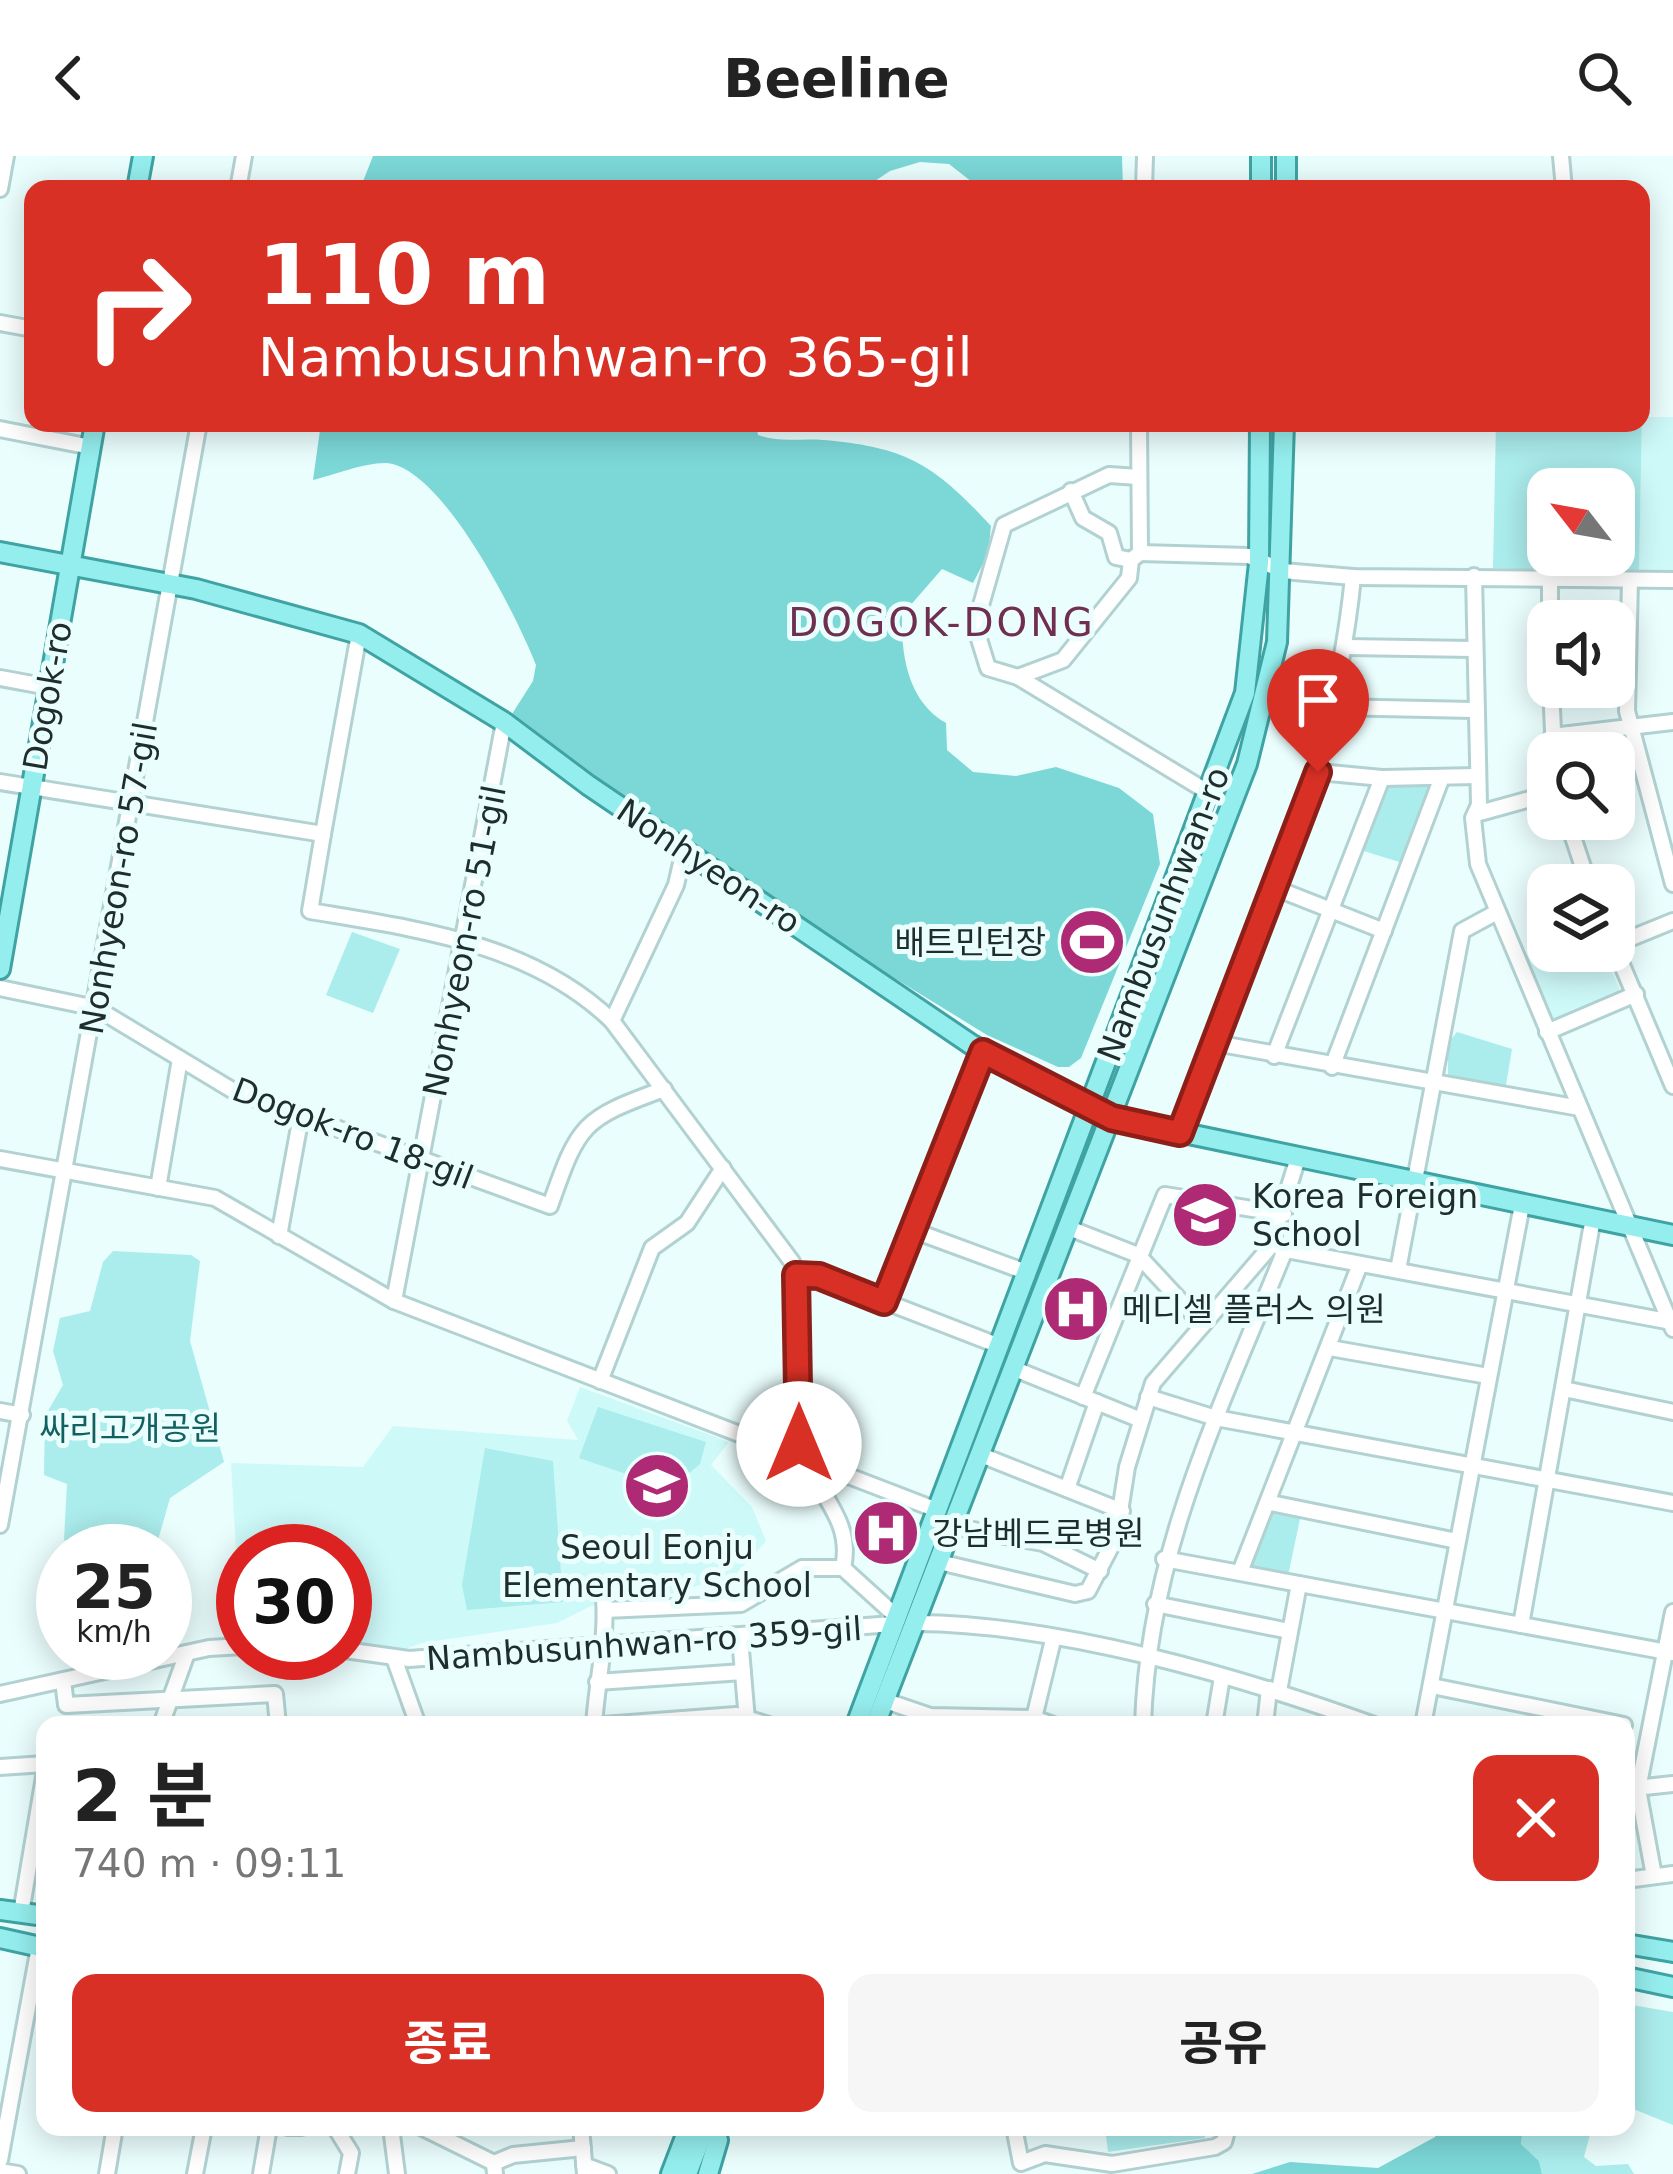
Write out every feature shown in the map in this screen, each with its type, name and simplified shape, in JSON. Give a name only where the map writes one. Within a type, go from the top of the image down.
[{"type":"main road","name":"Dogok-ro","points":[[0,969],[94,432]]},
{"type":"main road","name":"Nambusunhwan-ro","points":[[879,1716],[902,1621],[937,1510],[1245,694],[1259,562],[1260,432]]},
{"type":"main road","name":"Nambusunhwan-ro","points":[[860,1716],[902,1621],[939,1562],[1247,764],[1266,703],[1276,642],[1283,571],[1284,432]]},
{"type":"main road","name":"Nonhyeon-ro","points":[[0,552],[279,609],[359,634],[504,722],[983,1052],[1112,1118],[1297,1161],[1673,1234]]},
{"type":"main road","points":[[1253,640],[1276,642]]},
{"type":"main road","points":[[0,1910],[36,1915]]},
{"type":"main road","points":[[0,1938],[36,1947]]},
{"type":"main road","points":[[1635,1946],[1673,1952]]},
{"type":"main road","points":[[1635,1979],[1673,1987]]},
{"type":"main road","points":[[671,2174],[702,2136]]},
{"type":"main road","points":[[687,2174],[703,2136]]},
{"type":"main road","points":[[706,2174],[718,2140],[712,2136]]},
{"type":"street","points":[[0,189],[6,156]]},
{"type":"street","points":[[0,429],[91,447]]},
{"type":"street","name":"Nonhyeon-ro 57-gil","points":[[0,1525],[197,432]]},
{"type":"street","points":[[1018,676],[1063,660],[1129,578],[1136,556],[1139,432]]},
{"type":"street","points":[[1138,477],[1108,475],[1004,525],[975,626],[988,668],[1018,676],[1211,794]]},
{"type":"street","points":[[1071,491],[1083,518],[1109,533],[1116,556],[1250,556],[1283,571],[1353,577],[1673,580]]},
{"type":"street","points":[[1474,576],[1478,864],[1672,1324]]},
{"type":"street","points":[[1180,1133],[1318,772],[1346,647],[1353,577]]},
{"type":"street","points":[[1550,577],[1550,600]]},
{"type":"street","points":[[1630,580],[1630,726],[1673,884]]},
{"type":"street","points":[[359,634],[310,911],[463,940],[574,989],[612,1021],[792,1262],[799,1444],[844,1530],[843,1568]]},
{"type":"street","points":[[1346,647],[1473,649]]},
{"type":"street","points":[[0,678],[49,687]]},
{"type":"street","points":[[1333,707],[1473,710]]},
{"type":"street","name":"Nonhyeon-ro 51-gil","points":[[394,1300],[504,722]]},
{"type":"street","points":[[1583,732],[1673,722]]},
{"type":"street","points":[[1318,772],[1382,778],[1476,776]]},
{"type":"street","points":[[1332,1067],[1442,777]]},
{"type":"street","points":[[1274,1056],[1382,778]]},
{"type":"street","points":[[0,782],[322,834]]},
{"type":"street","points":[[1476,814],[1527,800]]},
{"type":"street","points":[[612,1021],[676,885],[684,850]]},
{"type":"street","points":[[1275,888],[1384,931]]},
{"type":"street","points":[[1398,1270],[1462,931],[1497,912]]},
{"type":"street","points":[[1635,936],[1673,921]]},
{"type":"street","points":[[1626,972],[1673,1086]]},
{"type":"street","name":"Dogok-ro 18-gil","points":[[0,988],[96,1008],[232,1090],[550,1206],[563,1168],[596,1114],[664,1089]]},
{"type":"street","points":[[1547,1032],[1636,994]]},
{"type":"street","points":[[1215,1043],[1580,1108]]},
{"type":"street","points":[[884,1302],[983,1052]]},
{"type":"street","points":[[158,1188],[180,1058]]},
{"type":"street","points":[[279,1236],[302,1117]]},
{"type":"street","points":[[0,1159],[215,1198],[394,1300],[937,1510]]},
{"type":"street","points":[[1143,1716],[1145,1659],[1164,1559],[1278,1248],[1297,1161]]},
{"type":"street","points":[[600,1381],[652,1248],[687,1223],[723,1168]]},
{"type":"street","points":[[1067,1489],[1090,1400],[1138,1255],[1165,1195],[1285,1214]]},
{"type":"street","points":[[1425,1716],[1522,1205]]},
{"type":"street","points":[[1521,1625],[1593,1218]]},
{"type":"street","points":[[1069,1228],[1138,1255],[1203,1324]]},
{"type":"street","points":[[913,1229],[1026,1272]]},
{"type":"street","points":[[1278,1248],[1672,1324]]},
{"type":"street","points":[[939,1562],[1075,1594],[1088,1592],[1122,1511],[1148,1397],[1169,1359],[1278,1248]]},
{"type":"street","points":[[1240,1572],[1271,1503],[1360,1264]]},
{"type":"street","points":[[796,1275],[819,1276],[997,1345]]},
{"type":"street","points":[[1330,1348],[1488,1376]]},
{"type":"street","points":[[1015,1369],[1141,1420]]},
{"type":"street","points":[[1564,1389],[1673,1412]]},
{"type":"street","points":[[1148,1397],[1216,1418],[1295,1434],[1673,1503]]},
{"type":"street","points":[[0,1411],[22,1415]]},
{"type":"street","points":[[981,1455],[1122,1511]]},
{"type":"street","points":[[1271,1503],[1457,1541]]},
{"type":"street","points":[[952,1526],[1043,1543],[1100,1571]]},
{"type":"street","points":[[1164,1559],[1669,1653]]},
{"type":"street","points":[[598,1716],[596,1682],[604,1604],[742,1604],[802,1568],[843,1568],[902,1621]]},
{"type":"street","points":[[1267,1716],[1299,1584]]},
{"type":"street","points":[[1155,1604],[1289,1631]]},
{"type":"street","points":[[1635,1778],[1669,1653],[1673,1612]]},
{"type":"street","name":"Nambusunhwan-ro 359-gil","points":[[372,1654],[394,1658],[740,1638],[902,1621],[959,1623],[1145,1659],[1274,1690],[1348,1716]]},
{"type":"street","points":[[740,1638],[747,1716]]},
{"type":"street","points":[[1034,1716],[1053,1640]]},
{"type":"street","points":[[394,1658],[415,1716]]},
{"type":"street","points":[[596,1682],[743,1672]]},
{"type":"street","points":[[1216,1716],[1222,1678]]},
{"type":"street","points":[[0,1694],[67,1680]]},
{"type":"street","points":[[164,1716],[177,1680]]},
{"type":"street","points":[[63,1681],[66,1705],[275,1694],[277,1716]]},
{"type":"street","points":[[1432,1686],[1580,1716]]},
{"type":"street","points":[[886,1701],[930,1716]]},
{"type":"street","points":[[1635,1727],[1648,1730]]},
{"type":"street","points":[[0,1767],[36,1768]]},
{"type":"street","points":[[1635,1789],[1673,1784]]},
{"type":"street","points":[[1635,1801],[1654,1876]]},
{"type":"street","points":[[21,1913],[36,1822]]},
{"type":"street","points":[[1635,1879],[1673,1874]]},
{"type":"street","points":[[0,2160],[36,1978]]},
{"type":"street","points":[[107,2174],[114,2136]]},
{"type":"street","points":[[195,2174],[202,2136]]},
{"type":"street","points":[[261,2174],[267,2136]]},
{"type":"street","points":[[342,2136],[351,2153],[347,2174]]},
{"type":"street","points":[[393,2136],[397,2174]]},
{"type":"street","points":[[437,2136],[495,2168],[513,2155],[583,2148]]},
{"type":"street","points":[[582,2136],[585,2170],[608,2174]]},
{"type":"street","points":[[1016,2136],[1021,2163],[1045,2154],[1112,2164],[1215,2146],[1226,2136]]},
{"type":"street","points":[[0,2171],[18,2174]]},
{"type":"shaded area","points":[[373,156],[1122,156],[1123,180],[969,180],[949,164],[920,162],[876,180],[364,180]]},
{"type":"shaded area","points":[[1650,417],[1673,417],[1673,574],[1639,573],[1642,432],[1650,432]]},
{"type":"shaded area","points":[[320,432],[758,432],[782,440],[876,448],[935,473],[991,526],[988,554],[973,583],[942,569],[902,615],[909,676],[923,703],[946,723],[947,750],[973,772],[1016,776],[1056,767],[1119,788],[1153,814],[1160,864],[1081,1058],[1069,1067],[1058,1067],[987,1035],[829,938],[536,736],[512,714],[533,681],[536,665],[495,581],[453,515],[407,470],[385,463],[313,480]]},
{"type":"shaded area","points":[[1527,956],[1527,972],[1612,972],[1622,995],[1550,1027],[1520,959]]},
{"type":"shaded area","points":[[580,1387],[729,1442],[711,1465],[752,1507],[766,1541],[736,1574],[674,1593],[591,1606],[557,1623],[422,1643],[397,1652],[372,1648],[372,1524],[234,1524],[231,1463],[363,1467],[393,1426],[578,1440],[567,1421]]},
{"type":"shaded area","points":[[1522,2136],[1521,2144],[1539,2161],[1542,2174],[1252,2174],[1290,2162],[1378,2168],[1435,2137]]},
{"type":"green space","points":[[1496,432],[1642,432],[1639,573],[1635,573],[1635,468],[1527,468],[1527,569],[1493,568]]},
{"type":"green space","points":[[1442,777],[1409,865],[1354,848],[1382,778]]},
{"type":"green space","points":[[352,932],[400,949],[373,1013],[326,995]]},
{"type":"green space","points":[[1457,1032],[1512,1049],[1505,1091],[1448,1076],[1448,1043]]},
{"type":"green space","name":"싸리고개공원","points":[[113,1251],[191,1255],[200,1261],[190,1341],[224,1462],[170,1498],[163,1524],[65,1524],[67,1484],[44,1475],[45,1416],[63,1385],[53,1351],[60,1318],[90,1311],[103,1262]]},
{"type":"green space","points":[[598,1407],[706,1442],[700,1464],[687,1475],[638,1478],[579,1458]]},
{"type":"green space","points":[[485,1448],[553,1461],[563,1602],[467,1610],[462,1585]]},
{"type":"green space","points":[[1272,1507],[1301,1514],[1288,1576],[1245,1568]]},
{"type":"green space","points":[[1635,2006],[1673,2012],[1673,2125],[1635,2110]]},
{"type":"green space","points":[[1106,2136],[1205,2136],[1205,2138],[1108,2152]]},
{"type":"green space","points":[[1522,2136],[1590,2136],[1584,2157],[1596,2166],[1628,2164],[1634,2174],[1542,2174],[1539,2161],[1521,2144]]},
{"type":"place","name":"배트민턴장","points":[[1092,942]]},
{"type":"place","name":"Korea Foreign School","points":[[1205,1215]]},
{"type":"place","name":"메디셀 플러스 의원","points":[[1076,1309]]},
{"type":"place","name":"Seoul Eonju Elementary School","points":[[657,1486]]},
{"type":"place","name":"강남베드로병원","points":[[886,1533]]},
{"type":"district","name":"DOGOK-DONG","points":[[942,622]]},
{"type":"route","points":[[799,1444],[796,1275],[819,1276],[884,1302],[983,1052],[1112,1118],[1180,1133],[1318,772]]}]
